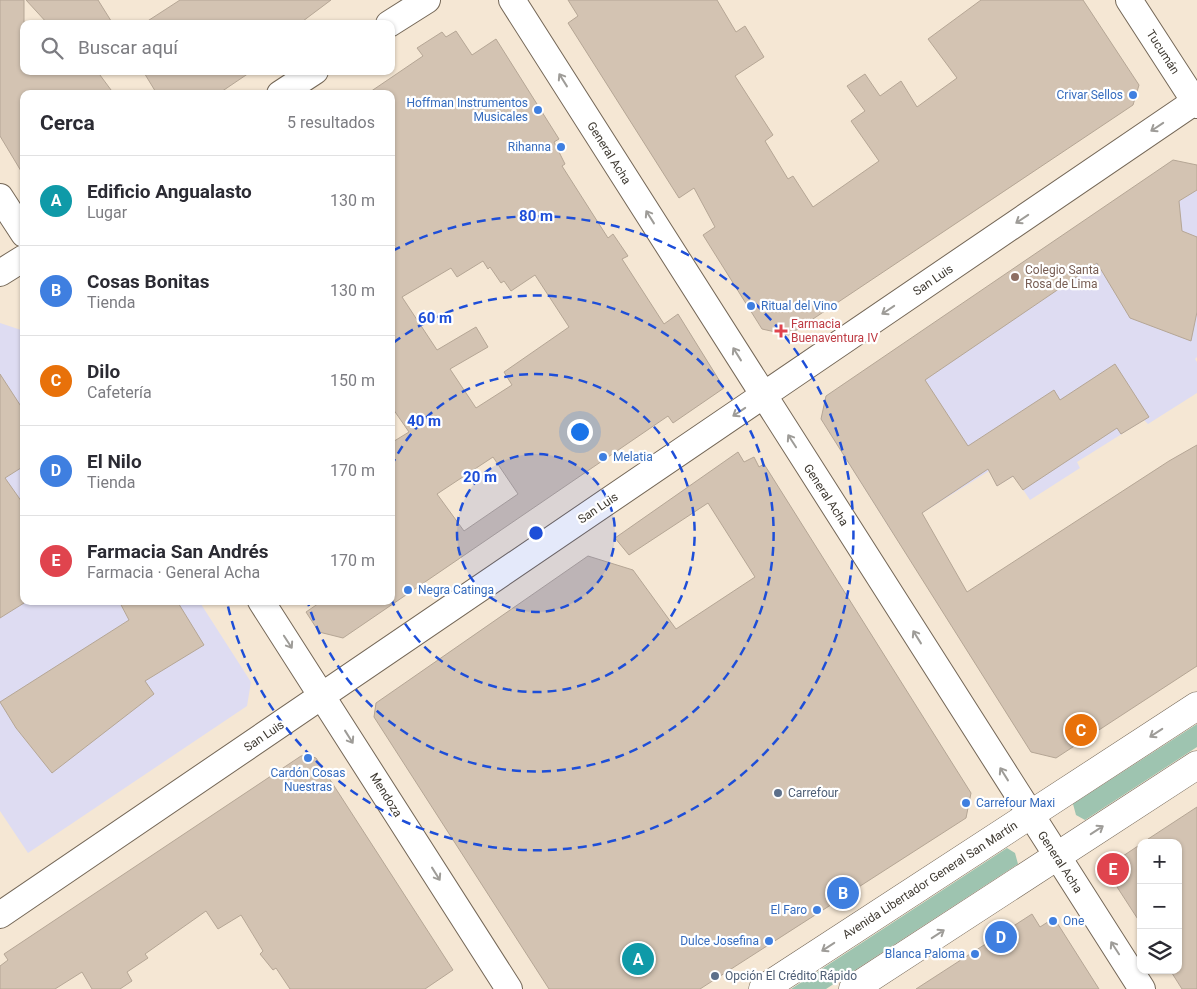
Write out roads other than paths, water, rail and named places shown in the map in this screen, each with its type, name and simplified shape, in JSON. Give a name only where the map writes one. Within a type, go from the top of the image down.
[{"type":"main road","name":"Avenida Libertador General San Martín","points":[[763,989],[1197,706]]},
{"type":"main road","points":[[853,989],[1197,765]]},
{"type":"street","points":[[395,21],[426,0]]},
{"type":"street","name":"General Acha","points":[[512,0],[1056,857],[1142,989]]},
{"type":"street","name":"Tucumán","points":[[1129,0],[1196,102]]},
{"type":"street","points":[[286,90],[309,75]]},
{"type":"street","name":"San Luis","points":[[0,916],[1196,102]]},
{"type":"street","points":[[0,197],[20,228]]},
{"type":"street","points":[[0,273],[20,260]]},
{"type":"street","name":"Mendoza","points":[[264,605],[509,989]]},
{"type":"place","name":"Crivar Sellos","points":[[1133,95]]},
{"type":"place","name":"Hoffman Instrumentos Musicales","points":[[538,110]]},
{"type":"place","name":"Rihanna","points":[[561,147]]},
{"type":"place","name":"Colegio Santa Rosa de Lima","points":[[1015,277]]},
{"type":"place","name":"Ritual del Vino","points":[[751,306]]},
{"type":"place","name":"Farmacia Buenaventura IV","points":[[781,331]]},
{"type":"place","name":"Melatia","points":[[603,457]]},
{"type":"place","name":"Negra Catinga","points":[[408,590]]},
{"type":"place","name":"Dilo","points":[[1081,730]]},
{"type":"place","name":"Cardón Cosas Nuestras","points":[[308,758]]},
{"type":"place","name":"Carrefour","points":[[778,793]]},
{"type":"place","name":"Carrefour Maxi","points":[[966,803]]},
{"type":"place","name":"Farmacia San Andrés","points":[[1113,869]]},
{"type":"place","name":"Cosas Bonitas","points":[[843,893]]},
{"type":"place","name":"El Faro","points":[[817,910]]},
{"type":"place","name":"One","points":[[1053,921]]},
{"type":"place","name":"El Nilo","points":[[1001,937]]},
{"type":"place","name":"Dulce Josefina","points":[[769,941]]},
{"type":"place","name":"Blanca Paloma","points":[[975,954]]},
{"type":"place","name":"Edificio Angualasto","points":[[638,959]]},
{"type":"place","name":"Opción El Crédito Rápido","points":[[715,976]]}]
